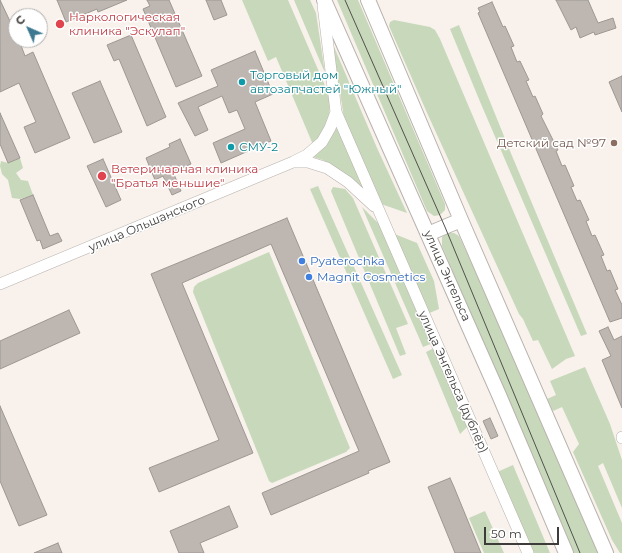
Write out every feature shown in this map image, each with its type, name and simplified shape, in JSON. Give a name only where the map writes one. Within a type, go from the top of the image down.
[{"type":"main road","name":"улица Энгельса","points":[[323,0],[428,234],[566,553]]},
{"type":"main road","points":[[368,0],[461,220],[606,553]]},
{"type":"main road","points":[[428,234],[461,220]]},
{"type":"street","points":[[323,0],[336,112]]},
{"type":"street","name":"улица Ольшанского","points":[[0,284],[294,162],[307,155],[322,142],[330,128],[336,112]]},
{"type":"street","name":"улица Энгельса (дублёр)","points":[[336,112],[528,553]]},
{"type":"street","points":[[294,162],[308,162],[327,168],[348,182],[379,210]]},
{"type":"green space","points":[[242,0],[288,0],[326,88],[330,102],[329,120],[314,147],[276,57],[268,61]]},
{"type":"green space","points":[[294,0],[310,0],[316,13],[325,73]]},
{"type":"green space","points":[[337,0],[358,0],[445,204],[445,210],[440,215],[434,216],[427,211]]},
{"type":"green space","points":[[394,20],[430,27],[435,30],[440,39],[575,356],[566,359],[552,369],[538,340],[533,341],[523,319],[519,314],[428,115],[389,26],[390,22]]},
{"type":"green space","points":[[459,25],[587,334],[581,336],[481,104],[450,29]]},
{"type":"green space","points":[[332,42],[377,148],[407,213],[381,204],[344,118]]},
{"type":"green space","points":[[337,124],[367,193],[323,160],[313,157],[323,148]]},
{"type":"green space","points":[[20,158],[23,168],[16,173],[21,180],[28,181],[33,195],[20,199],[12,198],[8,180],[2,174],[0,166],[1,161],[8,163]]},
{"type":"green space","points":[[318,186],[402,375],[393,379],[310,189]]},
{"type":"green space","points":[[333,187],[345,189],[353,198],[408,324],[396,328],[406,354],[400,356],[331,191]]},
{"type":"green space","points":[[362,207],[383,228],[433,343],[423,347]]},
{"type":"green space","points":[[392,233],[417,243],[434,281],[439,309],[427,314]]},
{"type":"green space","points":[[447,233],[454,233],[459,236],[546,424],[601,553],[571,553],[442,246],[442,237]]},
{"type":"green space","points":[[269,252],[350,448],[346,452],[272,483],[269,481],[193,292],[194,287],[198,283]]},
{"type":"green space","points":[[436,347],[470,424],[460,434],[426,352]]},
{"type":"green space","points":[[585,367],[610,424],[622,460],[622,508],[603,463],[598,466],[622,523],[622,553],[620,553],[612,540],[573,452],[579,444],[562,407],[553,411],[547,399],[556,395],[550,381]]},
{"type":"green space","points":[[513,465],[550,553],[530,553],[495,473]]},
{"type":"green space","points":[[485,511],[504,553],[484,553],[469,518]]},
{"type":"building","points":[[0,0],[8,17],[8,48],[22,48],[25,56],[33,52],[70,138],[35,153],[24,127],[36,122],[19,83],[0,92]]},
{"type":"building","points":[[57,0],[127,0],[98,12],[97,9],[66,22]]},
{"type":"building","points":[[147,0],[169,0],[202,76],[176,87],[143,9],[150,6]]},
{"type":"building","points":[[206,0],[221,0],[227,15],[214,20]]},
{"type":"building","points":[[556,0],[588,0],[598,23],[613,18],[616,28],[595,35],[594,32],[580,38],[576,27],[571,30]]},
{"type":"building","points":[[492,2],[503,27],[505,26],[514,46],[511,47],[517,62],[520,61],[529,80],[526,81],[543,114],[541,116],[558,150],[556,151],[562,166],[565,165],[574,186],[571,187],[577,201],[580,200],[589,220],[586,221],[592,236],[595,235],[604,255],[601,256],[607,271],[610,270],[618,289],[615,290],[622,305],[622,318],[610,322],[478,13],[480,12],[478,8]]},
{"type":"building","points":[[131,35],[166,117],[147,126],[119,59],[114,61],[107,45]]},
{"type":"building","points":[[255,51],[273,94],[255,102],[271,141],[221,163],[213,143],[245,129],[237,110],[229,113],[222,96],[198,107],[208,130],[195,136],[178,103],[218,86],[211,70]]},
{"type":"building","points":[[622,76],[622,112],[609,82]]},
{"type":"building","points":[[100,81],[122,132],[94,143],[72,93]]},
{"type":"building","points":[[0,113],[20,158],[8,163],[0,144]]},
{"type":"building","points":[[180,139],[191,164],[173,172],[181,191],[172,195],[163,176],[155,180],[146,158],[170,147],[169,144]]},
{"type":"building","points":[[103,159],[121,200],[106,207],[87,166]]},
{"type":"building","points":[[33,195],[50,236],[58,233],[62,241],[43,249],[40,240],[37,241],[20,200]]},
{"type":"building","points":[[287,218],[390,462],[368,471],[369,473],[271,515],[262,493],[359,451],[271,244],[182,283],[253,453],[159,492],[149,468],[219,440],[151,274]]},
{"type":"building","points":[[69,310],[80,333],[0,369],[0,341]]},
{"type":"building","points":[[608,327],[614,340],[622,336],[622,408],[602,360],[611,356],[599,331]]},
{"type":"building","points":[[0,406],[47,515],[19,526],[0,481]]},
{"type":"building","points":[[490,418],[498,436],[491,439],[483,421]]},
{"type":"building","points":[[450,478],[481,553],[455,553],[428,487]]},
{"type":"building","points":[[229,506],[238,527],[200,543],[204,553],[179,553],[170,531]]},
{"type":"building","points":[[58,543],[62,553],[34,553]]},
{"type":"tram line","points":[[345,0],[445,227],[580,553]]},
{"type":"place","name":"Наркологическая клиника \"Эскулап\"","points":[[60,24]]},
{"type":"place","name":"Торговый дом автозапчастей \"Южный\"","points":[[242,82]]},
{"type":"place","name":"Детский сад №97","points":[[614,143]]},
{"type":"place","name":"СМУ-2","points":[[231,147]]},
{"type":"place","name":"Ветеринарная клиника \"Братья меньшие\"","points":[[102,176]]},
{"type":"place","name":"Pyaterochka","points":[[302,261]]},
{"type":"place","name":"Magnit Cosmetics","points":[[309,277]]}]
